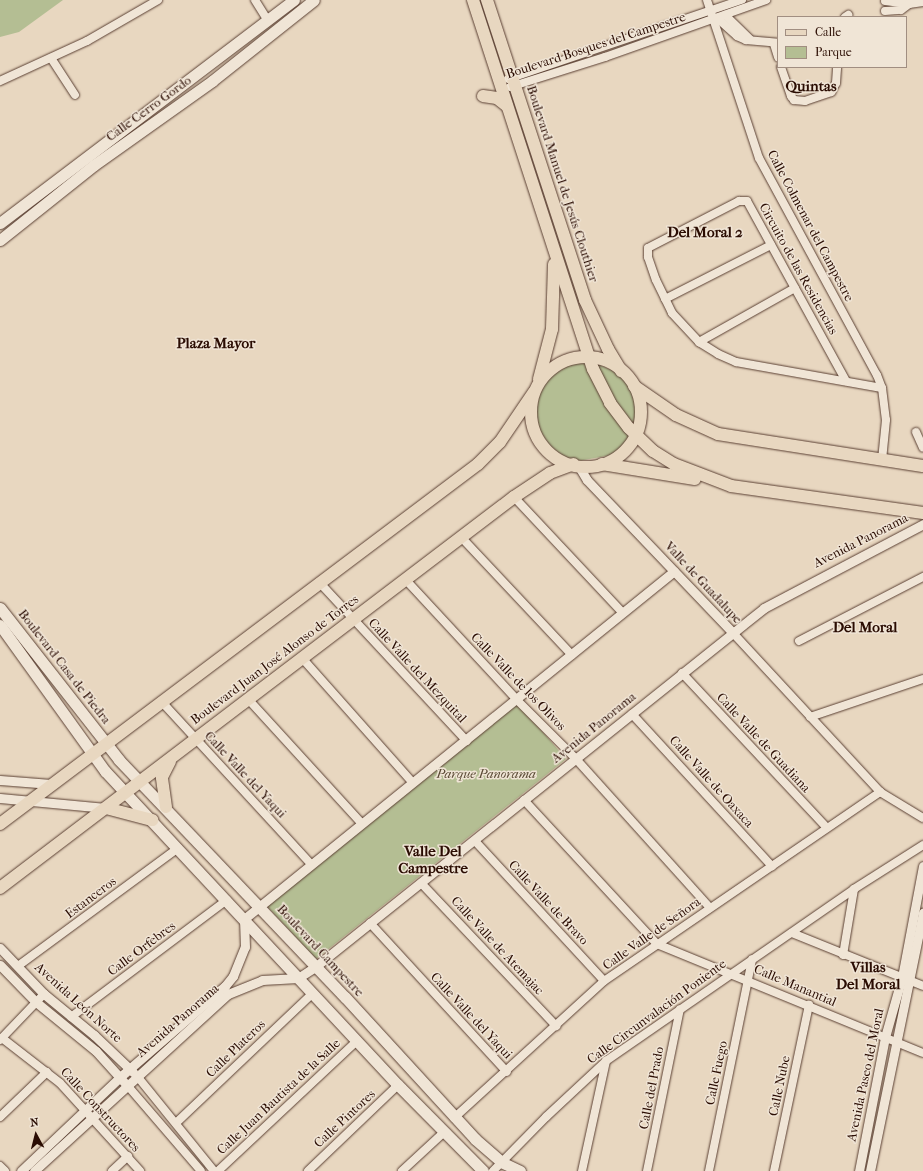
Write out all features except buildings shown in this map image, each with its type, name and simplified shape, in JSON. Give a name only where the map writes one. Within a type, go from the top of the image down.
[{"type":"main road","name":"Calle Cerro Gordo","points":[[0,223],[294,0]]},
{"type":"main road","name":"Calle Cerro Gordo","points":[[0,240],[94,165],[212,81],[314,0]]},
{"type":"main road","points":[[473,0],[589,356],[607,397],[636,436],[674,464],[731,486]]},
{"type":"main road","name":"Boulevard Manuel de Jesús Clouthier","points":[[487,0],[584,300],[608,349],[622,371]]},
{"type":"main road","points":[[483,96],[497,98],[507,106]]},
{"type":"main road","points":[[553,245],[555,283],[552,328],[535,389],[532,415],[537,437],[555,457],[576,465],[599,464],[731,486],[923,514]]},
{"type":"main road","points":[[0,824],[491,452],[510,428],[543,376],[563,362],[589,356],[609,361],[622,371],[632,384],[676,415],[718,434],[923,466]]},
{"type":"main road","points":[[599,464],[620,455],[636,436],[641,426],[641,410],[632,384]]},
{"type":"main road","name":"Boulevard Juan José Alonso de Torres","points":[[0,888],[514,497],[550,473],[576,465]]},
{"type":"main road","name":"Boulevard Casa de Piedra","points":[[0,608],[106,743]]},
{"type":"main road","name":"Boulevard Casa de Piedra","points":[[0,626],[92,753]]},
{"type":"main road","name":"Boulevard Campestre","points":[[106,743],[139,782],[170,811],[454,1118],[501,1162],[520,1171]]},
{"type":"main road","points":[[92,753],[105,771],[126,791],[398,1085],[443,1133],[483,1171]]},
{"type":"main road","points":[[155,824],[170,811],[162,777],[174,755]]},
{"type":"main road","points":[[106,808],[155,824]]},
{"type":"street","points":[[0,81],[52,58],[158,0]]},
{"type":"street","points":[[255,0],[268,21]]},
{"type":"street","name":"Calle Colmenar del Campestre","points":[[707,0],[717,16],[759,158],[882,388],[886,420],[882,460]]},
{"type":"street","name":"Boulevard Bosques del Campestre","points":[[717,16],[742,0]]},
{"type":"street","name":"Boulevard Bosques del Campestre","points":[[500,86],[766,0]]},
{"type":"street","points":[[909,4],[902,10],[884,14],[885,0],[909,4],[923,2]]},
{"type":"street","points":[[717,16],[737,36],[776,43]]},
{"type":"street","points":[[52,58],[75,95]]},
{"type":"street","points":[[781,68],[791,96],[794,100],[805,101],[831,92],[836,83],[837,68]]},
{"type":"street","name":"Circuito de las Residencias","points":[[846,381],[750,205],[745,200],[654,243],[648,248],[648,257],[672,313],[699,342],[736,362],[882,388]]},
{"type":"street","points":[[665,299],[771,245]]},
{"type":"street","points":[[699,342],[796,288]]},
{"type":"street","points":[[920,436],[923,448]]},
{"type":"street","name":"Valle de Guadalupe","points":[[576,465],[587,480],[880,792],[923,818]]},
{"type":"street","points":[[514,497],[623,613]]},
{"type":"street","name":"Avenida Panorama","points":[[34,1171],[89,1114],[120,1077],[133,1072],[228,994],[262,980],[298,978],[475,841],[682,673],[775,601],[923,524]]},
{"type":"street","points":[[461,537],[572,655]]},
{"type":"street","points":[[244,919],[467,741],[674,571]]},
{"type":"street","points":[[799,641],[923,577]]},
{"type":"street","name":"Calle Valle de los Olivos","points":[[405,579],[517,700],[576,759],[710,908]]},
{"type":"street","name":"Calle Valle del Mezquital","points":[[319,582],[467,741]]},
{"type":"street","points":[[302,658],[414,783]]},
{"type":"street","name":"Calle Valle de Guadiana","points":[[682,673],[827,828]]},
{"type":"street","points":[[810,717],[923,679]]},
{"type":"street","points":[[248,699],[362,824]]},
{"type":"street","name":"Calle Valle del Yaqui","points":[[161,701],[311,864]]},
{"type":"street","name":"Calle Valle de Oaxaca","points":[[632,714],[772,866]]},
{"type":"street","points":[[0,780],[51,784]]},
{"type":"street","name":"Calle Valle de Señora","points":[[454,1118],[604,981],[880,792]]},
{"type":"street","points":[[0,798],[106,808]]},
{"type":"street","points":[[524,800],[657,944]]},
{"type":"street","name":"Calle Valle de Bravo","points":[[475,841],[604,981]]},
{"type":"street","name":"Calle Circunvalación Poniente","points":[[493,1171],[606,1061],[854,889],[923,845]]},
{"type":"street","name":"Estanceros","points":[[18,966],[178,848]]},
{"type":"street","name":"Avenida Paseo del Moral","points":[[870,1171],[896,1041],[923,866]]},
{"type":"street","name":"Calle Valle de Atemajac","points":[[421,883],[556,1026]]},
{"type":"street","points":[[843,955],[854,889]]},
{"type":"street","name":"Calle Orfebres","points":[[71,1017],[227,900]]},
{"type":"street","name":"Avenida Paseo del Moral","points":[[859,1171],[885,1037],[906,978],[923,912]]},
{"type":"street","name":"Avenida Panorama","points":[[21,1171],[89,1114],[127,1085],[133,1072],[233,976],[245,947],[244,919]]},
{"type":"street","name":"Calle Valle del Yaqui","points":[[370,923],[506,1072]]},
{"type":"street","points":[[792,933],[843,955],[906,978],[923,986]]},
{"type":"street","name":"Calle Manantial","points":[[657,944],[732,973],[923,1053]]},
{"type":"street","name":"Avenida León Norte","points":[[2,953],[18,966],[44,994],[94,1035],[133,1072],[214,1171]]},
{"type":"street","points":[[748,980],[752,959]]},
{"type":"street","name":"Avenida León Norte","points":[[0,965],[36,1002],[82,1038],[120,1077],[201,1171]]},
{"type":"street","name":"Calle Fuego","points":[[709,1171],[748,980]]},
{"type":"street","name":"Calle Plateros","points":[[176,1123],[313,993]]},
{"type":"street","points":[[1,1039],[44,994]]},
{"type":"street","name":"Calle Nube","points":[[774,1171],[809,1006]]},
{"type":"street","name":"Calle del Prado","points":[[647,1171],[680,1009]]},
{"type":"street","name":"Calle Constructores","points":[[1,1039],[47,1072],[89,1114],[140,1171]]},
{"type":"street","name":"Calle Juan Bautista de la Salle","points":[[218,1171],[357,1041]]},
{"type":"street","points":[[582,1171],[606,1061]]},
{"type":"street","points":[[0,1117],[47,1072]]},
{"type":"street","name":"Calle Pintores","points":[[308,1171],[398,1085]]},
{"type":"street","points":[[402,1171],[443,1133]]},
{"type":"street","points":[[112,1171],[128,1156]]},
{"type":"street","points":[[0,1166],[4,1171]]},
{"type":"green space","points":[[0,0],[63,0],[19,32],[0,37]]},
{"type":"green space","points":[[586,362],[630,437],[625,445],[612,455],[578,461],[563,456],[550,446],[539,429],[536,412],[540,393],[551,376],[571,364]]},
{"type":"green space","points":[[597,364],[616,372],[630,387],[637,406],[634,425],[611,395]]},
{"type":"green space","name":"Parque Panorama","points":[[517,702],[566,759],[316,959],[265,904]]},
{"type":"district","name":"Quintas","points":[[811,87]]},
{"type":"district","name":"Del Moral 2","points":[[705,233]]},
{"type":"district","name":"Plaza Mayor","points":[[216,344]]},
{"type":"district","name":"Del Moral","points":[[865,628]]},
{"type":"district","name":"Valle Del Campestre","points":[[433,860]]},
{"type":"district","name":"Villas Del Moral","points":[[868,976]]}]
